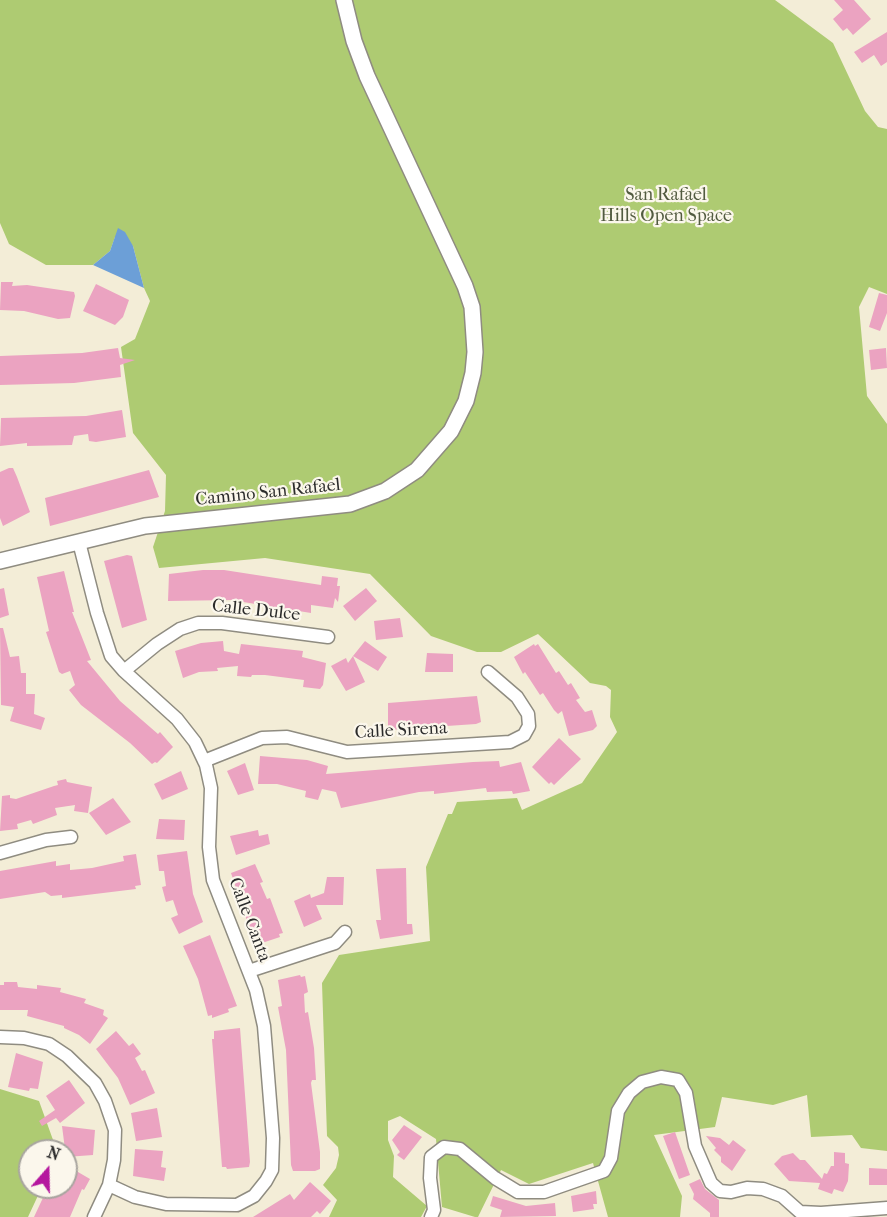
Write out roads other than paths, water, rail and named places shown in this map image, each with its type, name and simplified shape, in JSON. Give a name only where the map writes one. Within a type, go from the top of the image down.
[{"type":"street","name":"Camino San Rafael","points":[[0,561],[145,526],[327,508],[367,499],[385,492],[417,470],[446,438],[461,411],[473,374],[475,352],[472,308],[465,286],[368,76],[354,40],[344,0]]},
{"type":"street","name":"Calle Canta","points":[[79,542],[96,613],[111,656],[124,671],[177,719],[195,742],[204,760],[211,788],[209,847],[213,880],[249,971],[264,1026],[273,1138],[272,1170],[254,1196],[237,1204],[166,1204],[135,1197],[110,1185]]},
{"type":"street","name":"Calle Dulce","points":[[124,671],[180,629],[198,623],[222,623],[328,637]]},
{"type":"street","name":"Calle Sirena","points":[[204,760],[262,738],[287,737],[347,752],[510,741],[524,735],[529,726],[528,714],[517,697],[488,672]]},
{"type":"street","points":[[0,853],[46,840],[71,837]]},
{"type":"street","points":[[249,971],[335,943],[345,932]]},
{"type":"street","points":[[0,1037],[24,1038],[49,1044],[67,1056],[94,1083],[105,1101],[116,1130],[114,1160],[110,1185],[94,1217]]},
{"type":"street","points":[[431,1217],[434,1210],[430,1178],[431,1157],[444,1147],[459,1149],[495,1178],[518,1192],[544,1192],[604,1171],[611,1158],[618,1111],[628,1093],[642,1082],[660,1077],[678,1080],[686,1093],[695,1146],[711,1183],[720,1191],[763,1189],[782,1196],[800,1212],[821,1214],[887,1208]]},
{"type":"water","points":[[118,228],[125,232],[133,246],[144,288],[93,265],[110,251]]},
{"type":"park label","name":"San Rafael Hills Open Space","points":[[666,206]]}]
